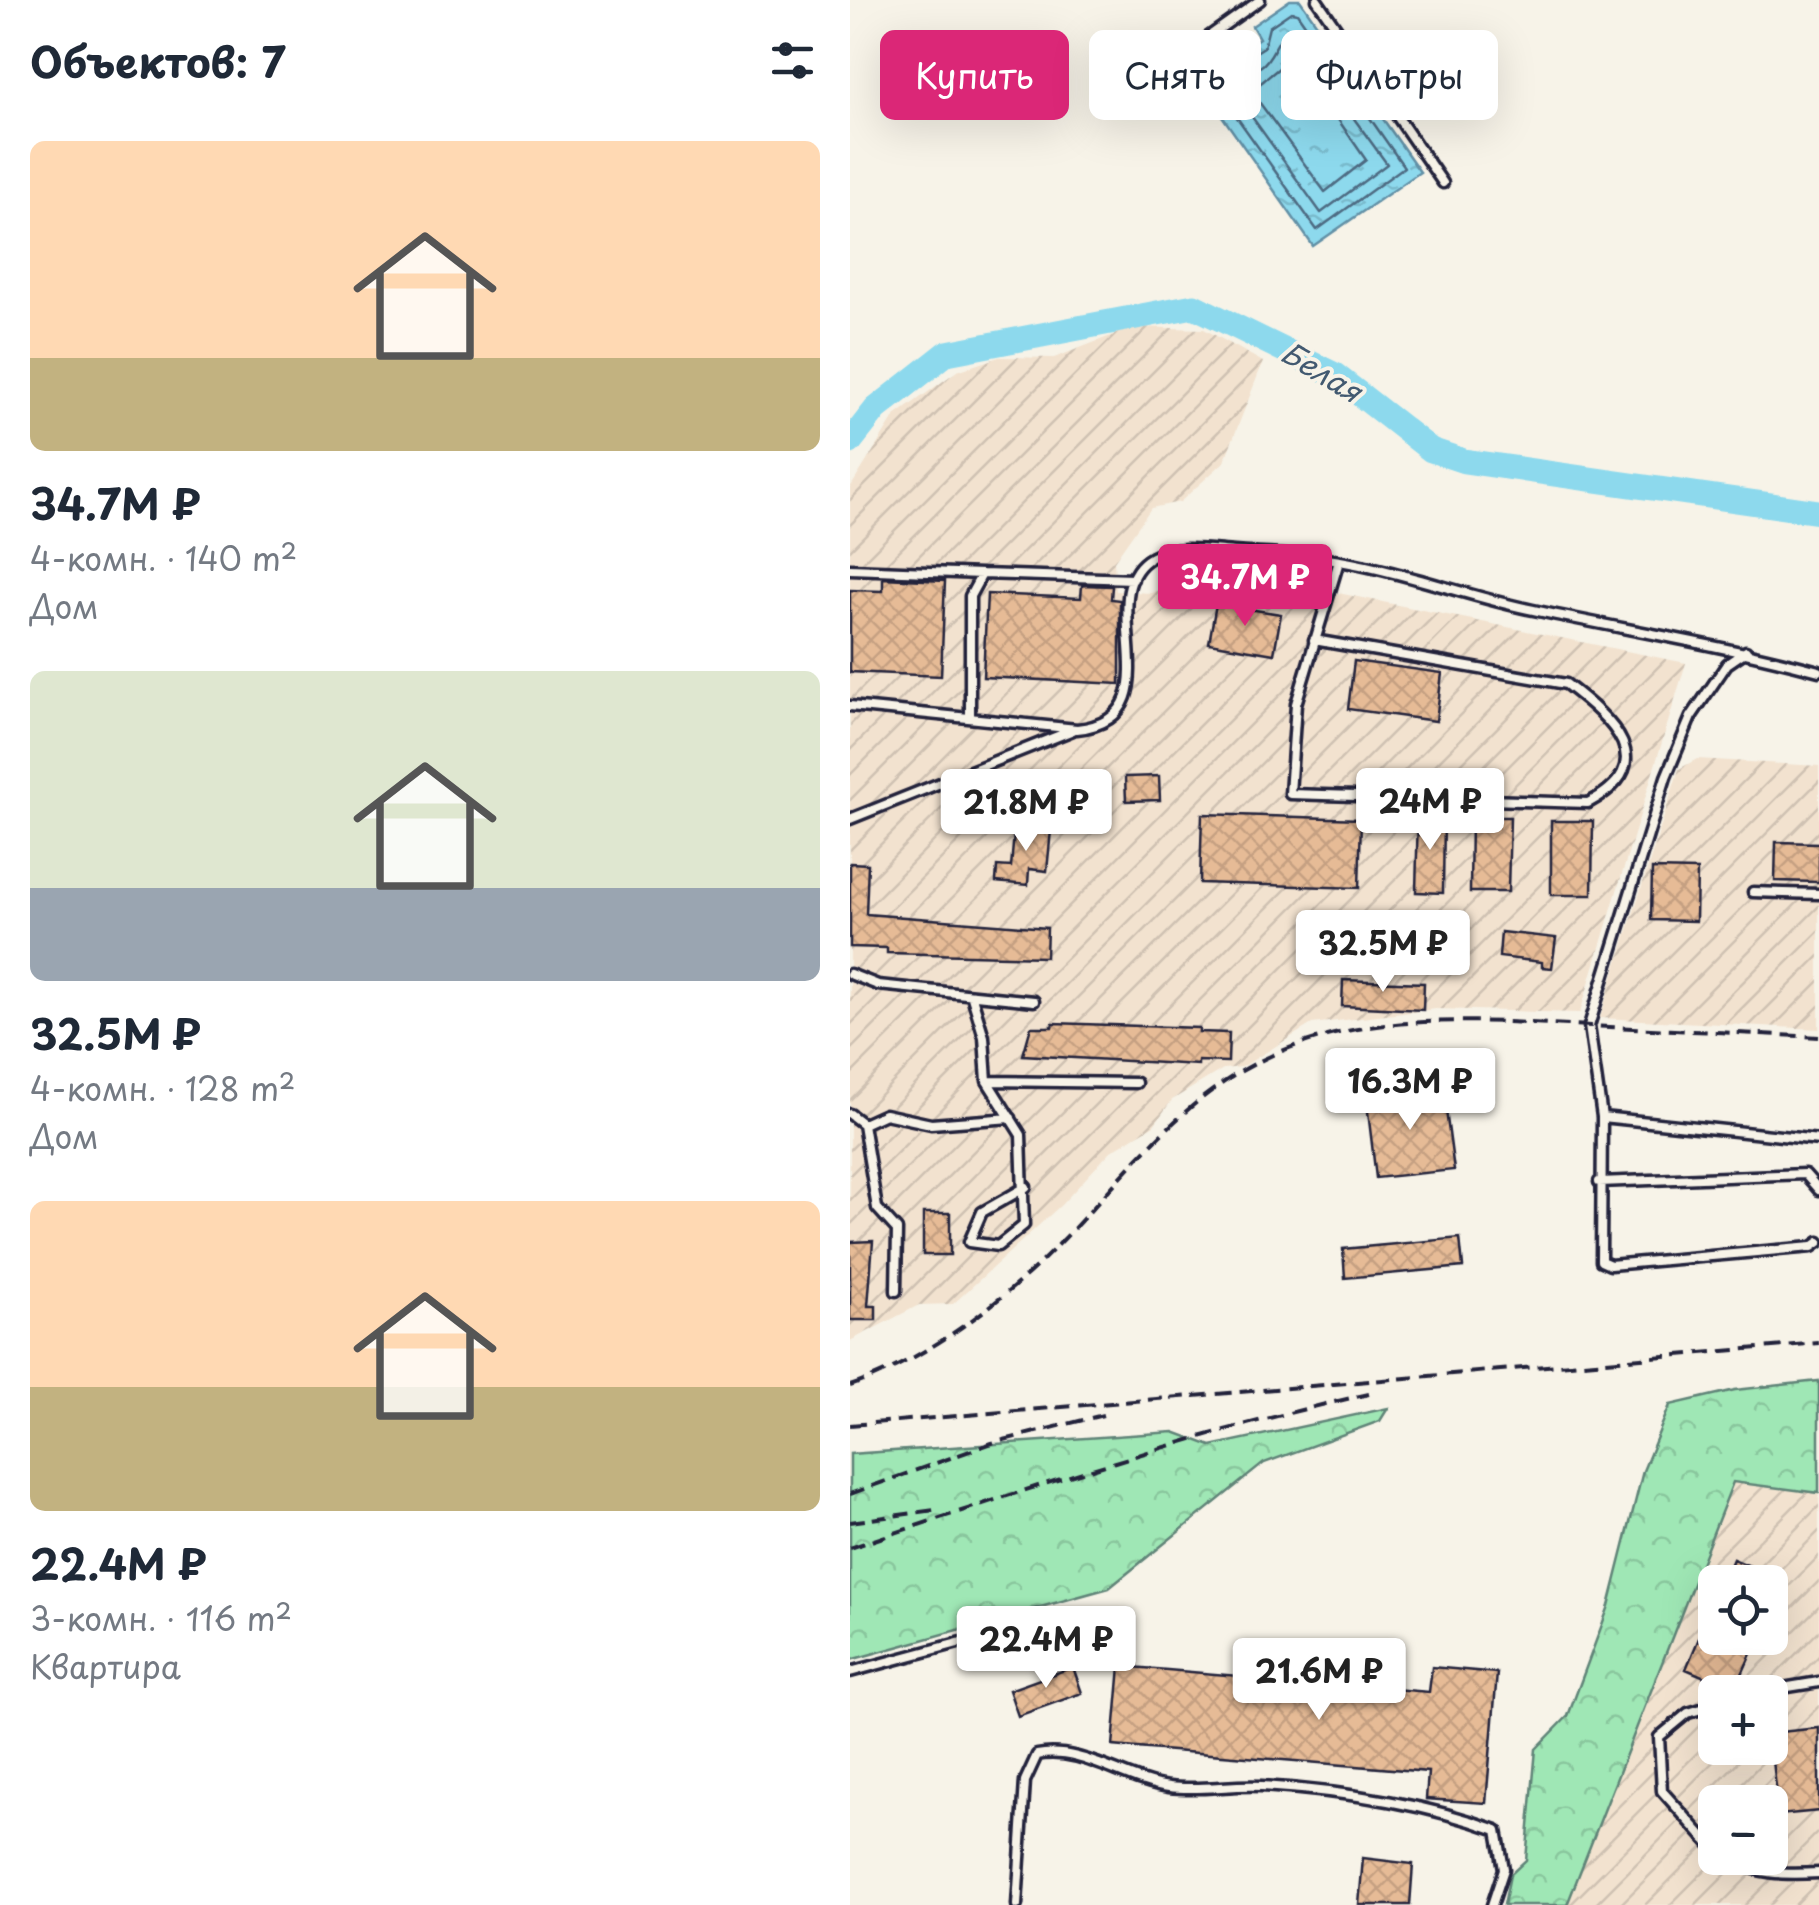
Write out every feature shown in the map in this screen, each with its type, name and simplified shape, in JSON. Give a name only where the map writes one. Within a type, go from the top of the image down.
[{"type":"lane","points":[[1218,30],[1260,0]]},
{"type":"lane","points":[[1317,0],[1443,182]]},
{"type":"lane","points":[[850,819],[1077,729],[1108,723],[1124,704],[1133,580],[1150,558],[1181,549],[1340,561],[1534,610],[1746,651],[1819,671]]},
{"type":"lane","points":[[1314,640],[1566,684],[1597,708],[1626,747],[1629,759],[1615,789],[1588,803],[1290,794],[1296,704],[1314,640],[1340,561]]},
{"type":"lane","points":[[850,569],[1133,580]]},
{"type":"lane","points":[[970,718],[970,596],[982,574]]},
{"type":"lane","points":[[1746,651],[1727,664],[1691,717],[1666,778],[1589,1026],[1602,1117],[1601,1260],[1610,1265],[1812,1247],[1819,1242]]},
{"type":"lane","points":[[850,706],[1077,729]]},
{"type":"lane","points":[[1752,892],[1819,894]]},
{"type":"lane","points":[[850,974],[878,985],[1034,1001]]},
{"type":"lane","points":[[972,997],[984,1037],[987,1081],[1021,1135],[1026,1187],[1024,1225],[998,1246],[969,1242],[982,1212],[1026,1187]]},
{"type":"lane","points":[[987,1081],[1136,1083]]},
{"type":"lane","points":[[850,1114],[862,1124],[876,1208],[897,1230],[896,1291]]},
{"type":"lane","points":[[862,1124],[885,1114],[931,1124],[1010,1118]]},
{"type":"lane","points":[[1602,1117],[1819,1140]]},
{"type":"lane","points":[[1599,1182],[1804,1174],[1819,1190]]},
{"type":"lane","points":[[850,1672],[1055,1616]]},
{"type":"lane","points":[[1788,1687],[1819,1682]]},
{"type":"lane","points":[[1698,1710],[1658,1736],[1662,1791],[1698,1831]]},
{"type":"lane","points":[[1017,1905],[1025,1781],[1037,1755],[1056,1752],[1100,1764],[1135,1781],[1174,1788],[1261,1786],[1440,1809],[1497,1830],[1504,1869],[1492,1905]]},
{"type":"lane","points":[[1775,1875],[1819,1873]]},
{"type":"shaded area","points":[[1134,327],[1204,329],[1263,362],[1224,462],[1180,502],[1151,508],[1114,561],[1116,591],[1151,593],[1192,575],[1313,588],[1686,663],[1580,1013],[1436,1009],[1312,1024],[1242,1067],[1223,1069],[1172,1100],[1154,1125],[1111,1151],[1061,1205],[953,1304],[919,1305],[850,1341],[850,488],[895,416],[957,371],[999,357],[1054,358]]},
{"type":"shaded area","points":[[1697,759],[1819,766],[1819,1029],[1600,1018],[1679,769]]},
{"type":"shaded area","points":[[1733,1481],[1819,1493],[1819,1905],[1567,1905],[1698,1570],[1698,1655],[1788,1655],[1788,1565],[1700,1565]]},
{"type":"green space","points":[[1819,1381],[1819,1493],[1733,1482],[1567,1905],[1504,1905],[1510,1875],[1526,1860],[1536,1749],[1568,1716],[1609,1606],[1643,1471],[1670,1405],[1735,1390]]},
{"type":"green space","points":[[1388,1408],[1380,1421],[1264,1463],[1109,1588],[850,1660],[850,1454],[1174,1432],[1211,1446]]},
{"type":"water","points":[[1290,0],[1300,0],[1321,30],[1281,30],[1281,120],[1384,120],[1420,172],[1313,246],[1225,120],[1261,120],[1261,30],[1252,26]]},
{"type":"building","points":[[883,578],[945,581],[941,676],[850,672],[850,590],[883,591]]},
{"type":"building","points":[[1082,585],[1112,586],[1111,599],[1120,600],[1120,684],[983,677],[987,594],[1081,598]]},
{"type":"building","points":[[1216,604],[1281,614],[1274,654],[1209,643]]},
{"type":"building","points":[[1354,661],[1442,673],[1436,721],[1348,709]]},
{"type":"building","points":[[1159,776],[1160,800],[1126,801],[1125,777]]},
{"type":"building","points":[[1418,813],[1444,814],[1443,893],[1416,892]]},
{"type":"building","points":[[1202,814],[1361,819],[1359,888],[1200,883]]},
{"type":"building","points":[[1471,817],[1510,817],[1508,892],[1470,892]]},
{"type":"building","points":[[1551,821],[1593,821],[1592,895],[1551,895]]},
{"type":"building","points":[[1015,822],[1051,830],[1047,871],[1029,869],[1028,885],[996,882],[997,866],[1011,867]]},
{"type":"building","points":[[1776,842],[1819,843],[1819,882],[1775,881]]},
{"type":"building","points":[[850,863],[868,864],[866,914],[1047,928],[1046,957],[887,953],[887,948],[850,947]]},
{"type":"building","points":[[1652,869],[1697,870],[1696,921],[1651,920]]},
{"type":"building","points":[[1501,932],[1556,938],[1552,968],[1542,967],[1542,962],[1499,957]]},
{"type":"building","points":[[1343,980],[1424,983],[1423,1010],[1342,1006]]},
{"type":"building","points":[[1053,1023],[1199,1028],[1199,1032],[1229,1033],[1228,1062],[1198,1061],[1198,1065],[1023,1055],[1031,1027],[1052,1027]]},
{"type":"building","points":[[1443,1088],[1454,1170],[1376,1178],[1366,1095]]},
{"type":"building","points":[[923,1213],[950,1213],[950,1255],[923,1255]]},
{"type":"building","points":[[1460,1238],[1463,1267],[1345,1278],[1343,1249]]},
{"type":"building","points":[[873,1241],[868,1306],[876,1306],[876,1320],[850,1320],[850,1242]]},
{"type":"building","points":[[1698,1640],[1698,1655],[1750,1655],[1742,1675],[1700,1675],[1686,1669]]},
{"type":"building","points":[[1120,1666],[1429,1692],[1432,1667],[1497,1673],[1486,1803],[1426,1799],[1428,1772],[1113,1746]]},
{"type":"building","points":[[1073,1667],[1082,1693],[1018,1716],[1009,1690]]},
{"type":"building","points":[[1819,1728],[1819,1811],[1788,1814],[1788,1785],[1776,1785],[1774,1765],[1788,1765],[1788,1731]]},
{"type":"building","points":[[1363,1858],[1413,1864],[1410,1905],[1359,1905]]},
{"type":"waterway","name":"Белая","points":[[850,442],[876,409],[947,353],[1194,306],[1335,375],[1431,450],[1464,461],[1819,512]]},
{"type":"railway","points":[[850,1386],[908,1360],[990,1306],[1061,1242],[1182,1115],[1229,1079],[1277,1053],[1326,1036],[1376,1026],[1428,1022],[1535,1023],[1819,1037]]},
{"type":"railway","points":[[850,1425],[1819,1343]]},
{"type":"railway","points":[[850,1548],[1173,1445],[1369,1394]]},
{"type":"railway","points":[[850,1494],[992,1443],[1103,1415]]},
{"type":"railway","points":[[850,1522],[935,1510]]}]
